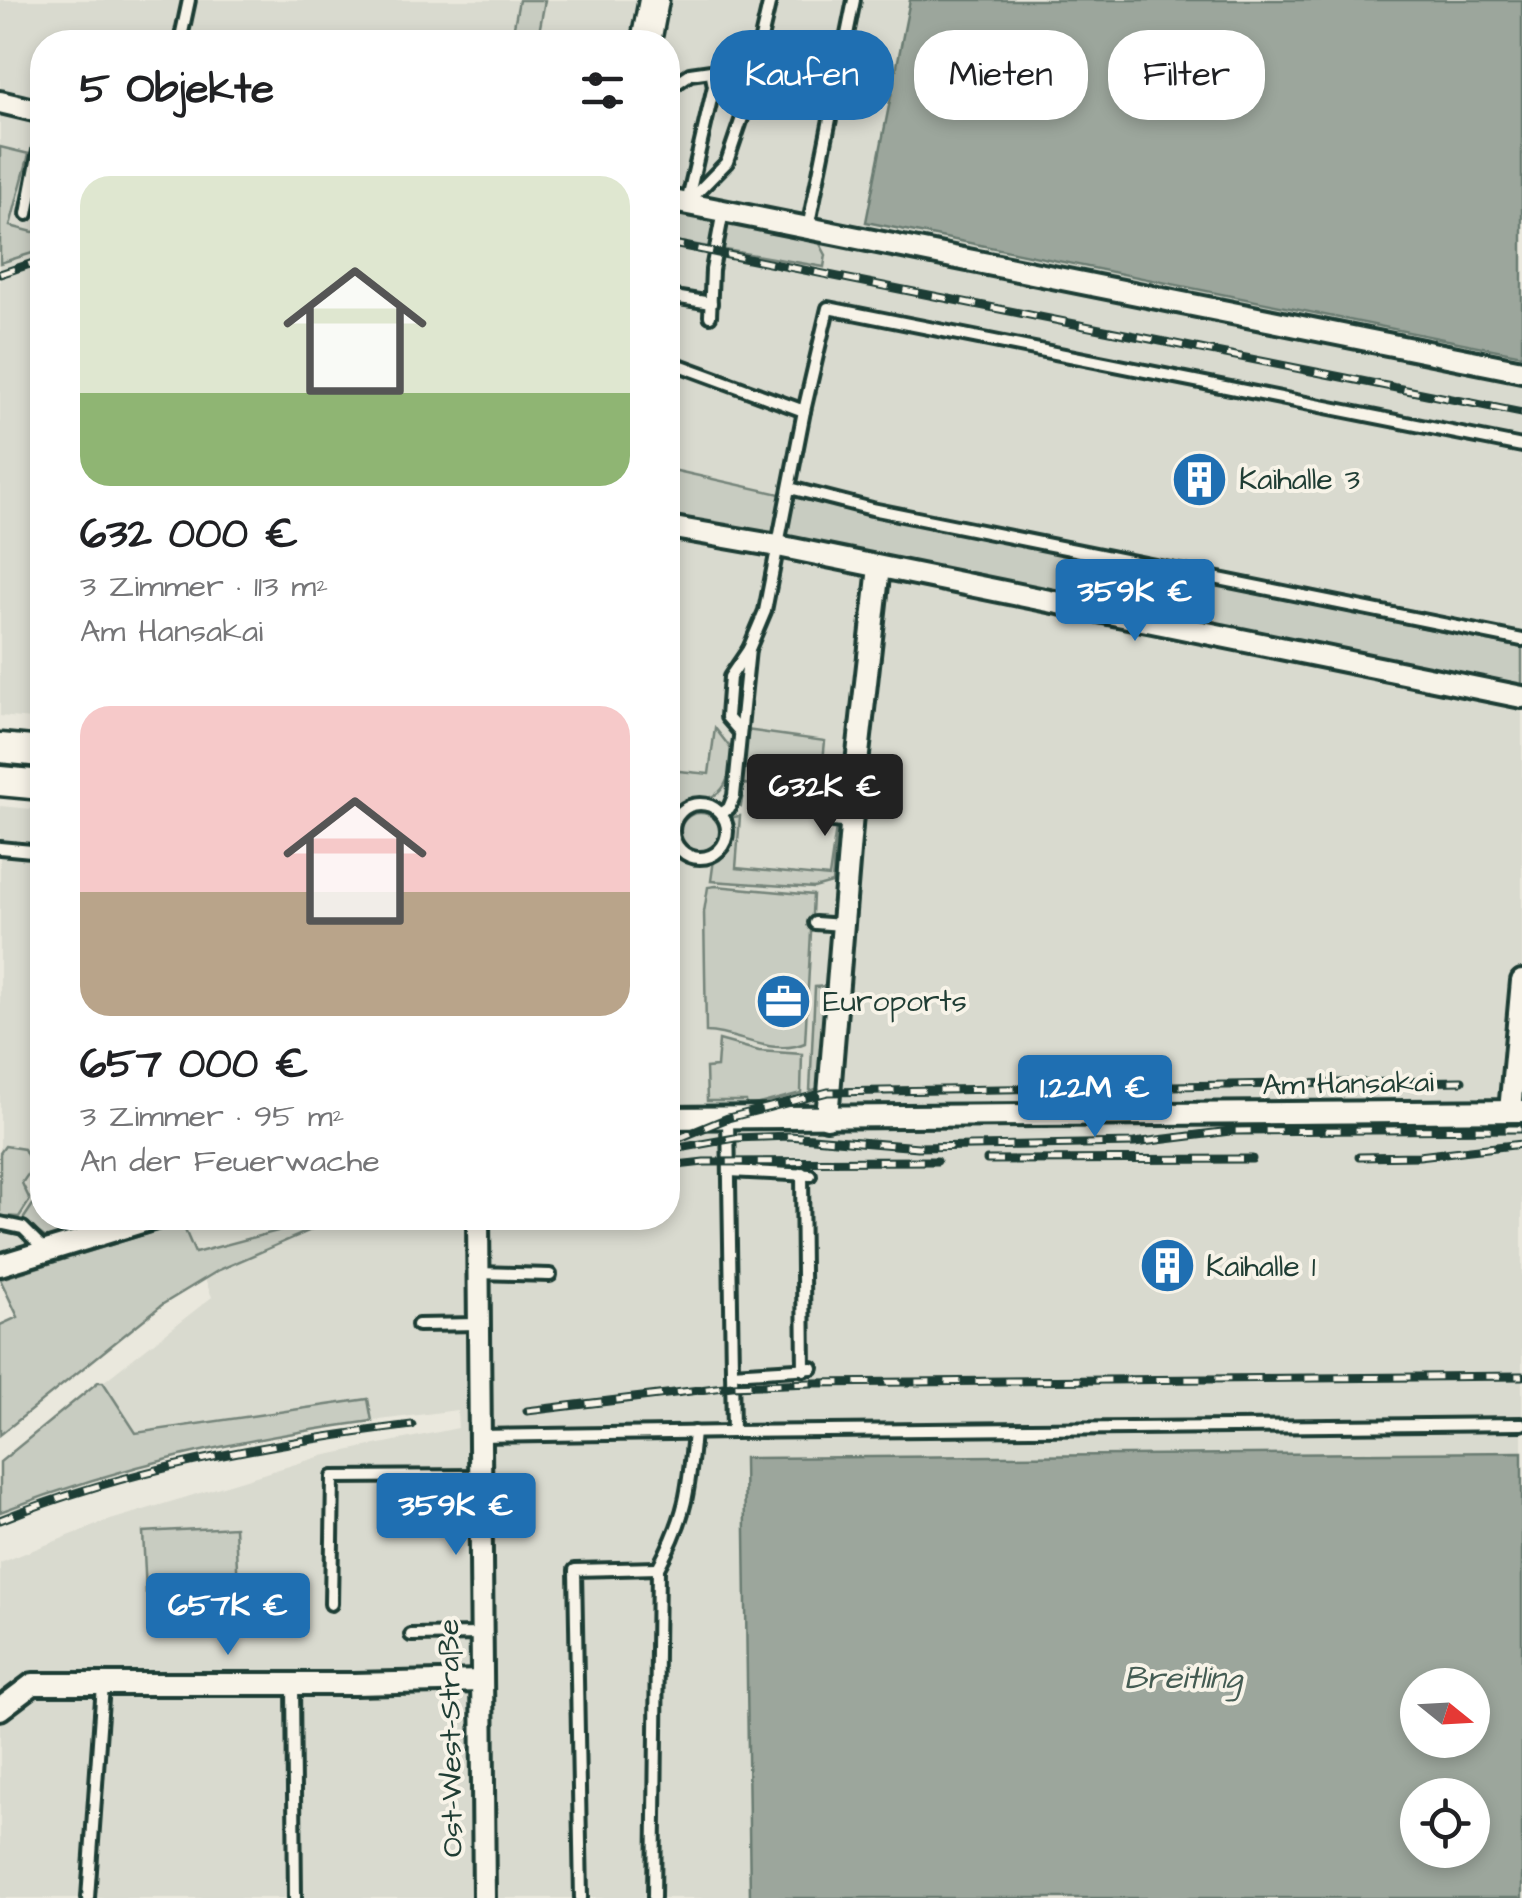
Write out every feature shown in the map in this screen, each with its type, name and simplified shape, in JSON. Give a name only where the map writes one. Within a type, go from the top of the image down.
[{"type":"street","points":[[648,30],[654,0]]},
{"type":"street","points":[[0,102],[30,109]]},
{"type":"street","points":[[680,203],[1522,371]]},
{"type":"street","points":[[680,528],[1522,698]]},
{"type":"street","points":[[827,1118],[878,567]]},
{"type":"street","points":[[0,748],[30,751]]},
{"type":"street","points":[[0,781],[30,784]]},
{"type":"street","name":"Am Hansakai","points":[[680,1118],[1516,1111],[1522,981]]},
{"type":"street","points":[[0,1265],[115,1230]]},
{"type":"street","name":"Ost-West-Straße","points":[[478,1230],[484,1898]]},
{"type":"street","points":[[0,1708],[32,1684],[482,1680]]},
{"type":"lane","points":[[182,30],[188,0]]},
{"type":"lane","points":[[680,200],[727,162],[744,112],[770,0]]},
{"type":"lane","points":[[808,228],[854,0]]},
{"type":"lane","points":[[680,81],[690,74],[711,71],[714,86],[680,193]]},
{"type":"lane","points":[[26,214],[30,194]]},
{"type":"lane","points":[[680,300],[711,309],[712,270],[723,210]]},
{"type":"lane","points":[[740,732],[726,716],[730,677],[749,649],[765,611],[828,308],[1522,446]]},
{"type":"lane","points":[[680,365],[804,411]]},
{"type":"lane","points":[[790,488],[891,513],[1522,640]]},
{"type":"lane","points":[[721,814],[734,796],[749,649]]},
{"type":"lane","points":[[680,815],[684,809],[700,804],[721,814],[727,836],[720,850],[706,858],[696,859],[680,850]]},
{"type":"lane","points":[[824,820],[852,823]]},
{"type":"lane","points":[[0,848],[30,851]]},
{"type":"lane","points":[[815,924],[843,926]]},
{"type":"lane","points":[[728,1118],[733,1432]]},
{"type":"lane","points":[[729,1171],[806,1174],[808,1369],[732,1373]]},
{"type":"lane","points":[[0,1223],[22,1228],[46,1251]]},
{"type":"lane","points":[[478,1274],[550,1275]]},
{"type":"lane","points":[[418,1325],[479,1324]]},
{"type":"lane","points":[[480,1436],[1522,1424]]},
{"type":"lane","points":[[654,1898],[658,1568],[679,1529],[689,1494],[694,1432]]},
{"type":"lane","points":[[331,1604],[333,1477],[480,1476]]},
{"type":"lane","points":[[581,1898],[575,1570],[658,1568]]},
{"type":"lane","points":[[411,1635],[482,1634]]},
{"type":"lane","points":[[293,1683],[295,1898]]},
{"type":"lane","points":[[88,1898],[103,1684]]},
{"type":"shaded area","points":[[0,0],[910,0],[894,81],[894,30],[710,30],[710,120],[886,120],[866,222],[1522,355],[1522,1452],[745,1458],[750,1898],[0,1898],[0,1563],[104,1522],[322,1456],[458,1428],[457,1410],[372,1421],[368,1399],[136,1433],[103,1382],[212,1297],[185,1230],[680,1230],[680,30],[30,30],[30,719],[0,716]]},
{"type":"shaded area","points":[[519,0],[545,0],[539,30],[513,30]]},
{"type":"shaded area","points":[[0,147],[29,154],[10,226],[30,231],[30,254],[0,263]]},
{"type":"shaded area","points":[[680,214],[819,242],[826,255],[824,267],[680,242]]},
{"type":"shaded area","points":[[680,472],[1522,648],[1522,686],[680,516]]},
{"type":"shaded area","points":[[715,728],[732,750],[727,780],[716,794],[680,804],[680,771],[709,774]]},
{"type":"shaded area","points":[[746,730],[825,741],[822,771],[839,788],[837,815],[837,796],[744,784],[741,806],[735,804]]},
{"type":"shaded area","points":[[0,806],[30,809],[30,1230],[159,1230],[0,1279]]},
{"type":"shaded area","points":[[700,813],[714,819],[720,833],[714,847],[700,853],[686,847],[680,833],[686,819]]},
{"type":"shaded area","points":[[740,816],[736,868],[829,877],[836,828],[832,883],[814,888],[711,881],[714,859],[727,852],[733,817]]},
{"type":"shaded area","points":[[708,887],[813,895],[805,1043],[793,1047],[768,1046],[706,1032],[704,912]]},
{"type":"shaded area","points":[[827,986],[819,1088],[810,1091],[815,987]]},
{"type":"shaded area","points":[[719,1040],[759,1051],[802,1054],[801,1093],[747,1107],[746,1101],[707,1101],[706,1068],[717,1067]]},
{"type":"shaded area","points":[[5,1146],[24,1149],[30,1161],[30,1171],[22,1183],[30,1200],[19,1217],[0,1216],[0,1153]]},
{"type":"shaded area","points":[[30,1209],[30,1227],[22,1221]]},
{"type":"shaded area","points":[[35,1230],[79,1230],[49,1240]]},
{"type":"shaded area","points":[[159,1230],[185,1230],[195,1253],[281,1230],[311,1230],[219,1270],[163,1304],[0,1435],[0,1325],[18,1317],[0,1279]]},
{"type":"shaded area","points":[[98,1382],[103,1382],[136,1433],[368,1399],[372,1421],[183,1455],[92,1480],[0,1512],[0,1462]]},
{"type":"shaded area","points":[[235,1527],[238,1588],[146,1593],[143,1532]]},
{"type":"water","points":[[910,0],[1522,0],[1522,355],[866,222],[886,120],[894,120],[894,81]]},
{"type":"water","name":"Breitling","points":[[1522,1452],[1522,1898],[750,1898],[744,1458]]},
{"type":"railway","points":[[680,245],[1522,413]]},
{"type":"railway","points":[[0,274],[30,264]]},
{"type":"railway","points":[[680,1138],[728,1118],[828,1092],[1462,1081]]},
{"type":"railway","points":[[680,1148],[735,1138],[789,1136],[918,1147],[1134,1143],[1230,1131],[1522,1129]]},
{"type":"railway","points":[[1359,1157],[1419,1156],[1522,1144]]},
{"type":"railway","points":[[987,1160],[1252,1159]]},
{"type":"railway","points":[[680,1165],[937,1161]]},
{"type":"railway","points":[[527,1411],[732,1386],[812,1383],[1522,1376]]},
{"type":"railway","points":[[0,1520],[100,1485],[203,1459],[412,1425]]},
{"type":"place","name":"Kaihalle 3","points":[[1200,479]]},
{"type":"place","name":"Euroports","points":[[784,1001]]},
{"type":"place","name":"Kaihalle 1","points":[[1167,1266]]}]
